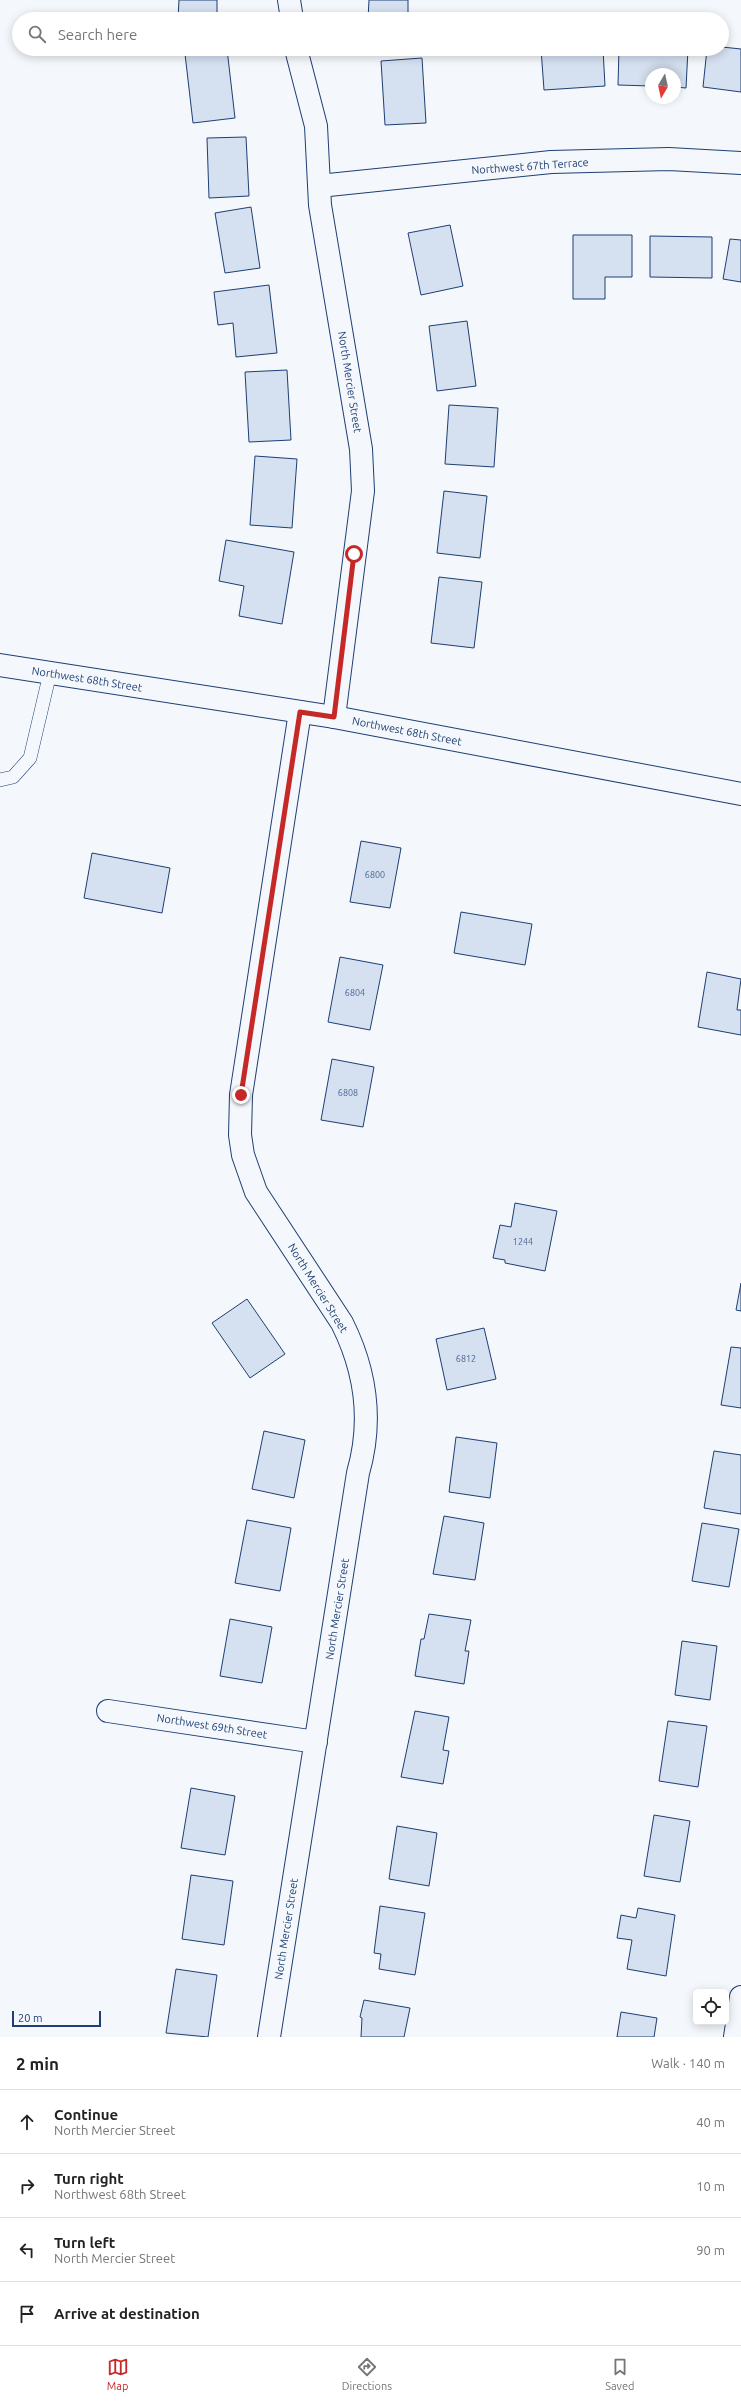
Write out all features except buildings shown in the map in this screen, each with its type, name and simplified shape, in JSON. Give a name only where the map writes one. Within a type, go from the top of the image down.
[{"type":"street","points":[[289,0],[291,12]]},
{"type":"street","name":"North Mercier Street","points":[[298,56],[316,126],[320,205],[361,449],[363,491],[334,717]]},
{"type":"street","name":"Northwest 67th Terrace","points":[[320,186],[551,162],[669,159],[741,163]]},
{"type":"street","name":"Northwest 68th Street","points":[[0,665],[334,717],[741,794]]},
{"type":"street","name":"North Mercier Street","points":[[269,2037],[358,1473],[363,1455],[367,1417],[363,1378],[352,1342],[342,1323],[256,1192],[243,1155],[240,1115],[300,712]]},
{"type":"street","name":"Northwest 69th Street","points":[[108,1711],[316,1742]]},
{"type":"street","points":[[734,2037],[741,1996]]},
{"type":"lane","points":[[0,780],[12,777],[30,758],[50,673]]},
{"type":"route","points":[[241,1095],[300,712],[334,717],[354,554]]}]
